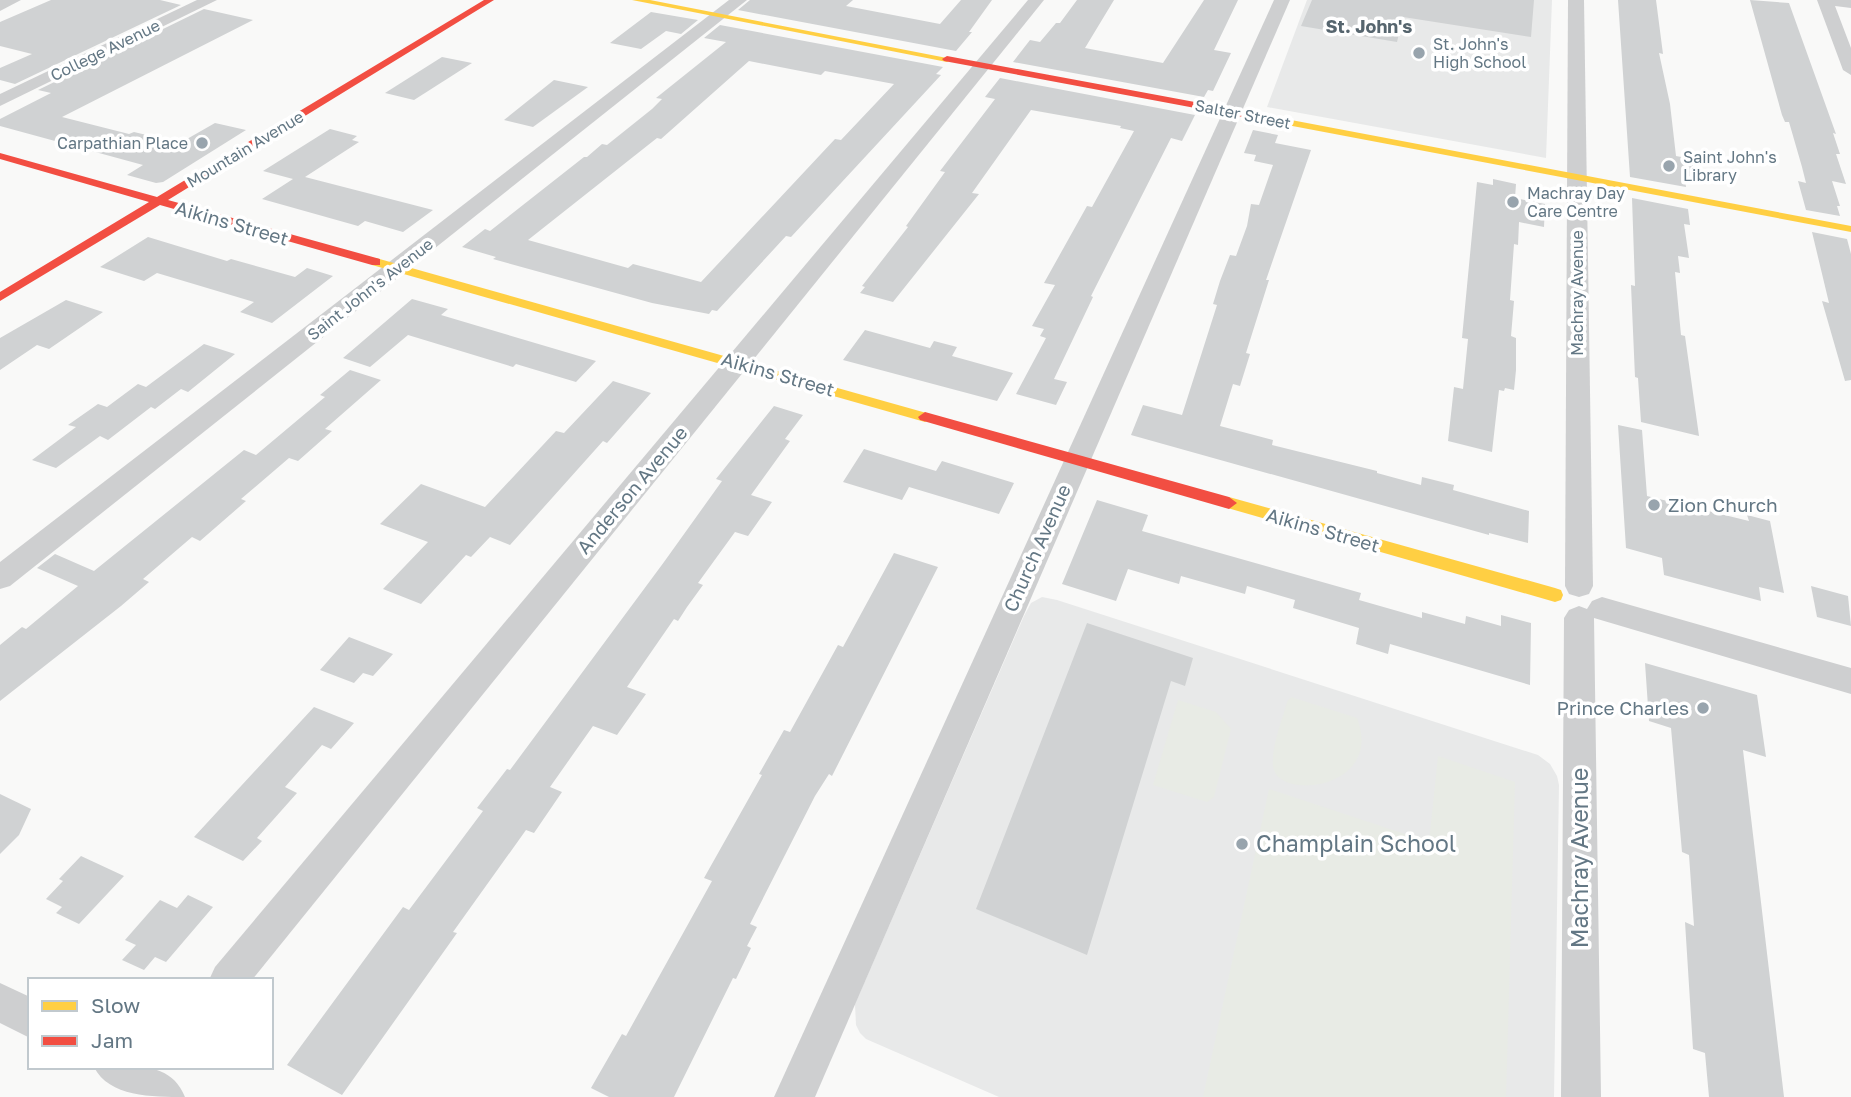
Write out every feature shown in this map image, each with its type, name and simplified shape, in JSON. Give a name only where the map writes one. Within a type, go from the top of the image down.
[{"type":"main road","name":"Mountain Avenue","points":[[0,298],[490,0]]},
{"type":"main road","name":"Salter Street","points":[[636,0],[1851,229]]},
{"type":"main road","name":"Aikins Street","points":[[0,156],[1579,602]]},
{"type":"street","points":[[0,6],[13,0]]},
{"type":"street","name":"College Avenue","points":[[0,101],[209,0]]},
{"type":"street","name":"Saint John's Avenue","points":[[0,578],[740,0]]},
{"type":"street","name":"Anderson Avenue","points":[[230,978],[1036,0]]},
{"type":"street","name":"Church Avenue","points":[[794,1097],[1282,0]]},
{"type":"street","name":"Machray Avenue","points":[[1576,0],[1581,1097]]},
{"type":"street","points":[[1851,4],[1825,0],[1851,71]]},
{"type":"street","name":"Aikins Street","points":[[1579,602],[1851,681]]},
{"type":"street","points":[[0,1002],[28,1018]]},
{"type":"shaded area","name":"St. John's High School","points":[[1307,0],[1552,0],[1546,158],[1267,107]]},
{"type":"shaded area","name":"Champlain School","points":[[1042,597],[1538,755],[1550,764],[1559,785],[1554,1097],[999,1097],[866,1039],[856,1025],[855,1004],[1024,616],[1031,603]]},
{"type":"shaded area","points":[[1291,697],[1357,718],[1362,742],[1356,761],[1344,774],[1327,782],[1309,785],[1292,784],[1279,777],[1273,766],[1274,751],[1287,702]]},
{"type":"shaded area","points":[[1178,700],[1216,712],[1231,729],[1214,797],[1207,802],[1153,785]]},
{"type":"shaded area","points":[[1438,756],[1515,782],[1506,1097],[1203,1097],[1269,789],[1429,842]]},
{"type":"building","points":[[51,0],[160,0],[181,5],[15,84],[0,80],[0,68],[32,54],[0,46],[0,22]]},
{"type":"building","points":[[750,0],[853,0],[846,6],[940,24],[961,0],[992,0],[969,32],[972,32],[956,51],[738,10]]},
{"type":"building","points":[[1077,0],[1114,0],[1085,48],[1163,63],[1204,0],[1238,0],[1214,50],[1231,53],[1213,91],[1208,90],[1204,97],[1013,62],[1030,40],[1040,42],[1056,23],[1060,23]]},
{"type":"building","points":[[1312,0],[1534,0],[1531,37],[1403,17],[1397,42],[1301,26]]},
{"type":"building","points":[[1618,0],[1656,0],[1663,54],[1659,53],[1670,104],[1676,156],[1692,159],[1695,182],[1685,180],[1686,187],[1630,177]]},
{"type":"building","points":[[1750,0],[1789,3],[1836,134],[1833,133],[1840,154],[1836,154],[1846,184],[1832,181],[1840,206],[1837,206],[1840,216],[1806,210],[1798,181],[1806,183],[1802,167],[1789,122],[1785,122],[1782,115]]},
{"type":"building","points":[[204,9],[253,20],[62,117],[129,134],[134,132],[180,143],[215,123],[246,130],[163,182],[156,183],[127,175],[143,165],[0,126],[0,119],[51,93],[38,90]]},
{"type":"building","points":[[651,12],[698,20],[681,34],[666,31],[641,49],[610,43]]},
{"type":"building","points":[[720,25],[943,67],[936,74],[941,75],[791,237],[786,236],[717,311],[712,310],[709,314],[652,303],[493,259],[496,257],[462,247],[485,229],[490,231],[602,144],[607,145],[662,99],[656,98],[726,42],[704,38]],"holes":[[[749,61],[821,75],[825,71],[894,84],[841,140],[835,139],[701,282],[633,264],[628,268],[528,240],[657,138],[661,139]]]},
{"type":"building","points":[[442,57],[472,63],[414,100],[385,93]]},
{"type":"building","points":[[1000,78],[1195,115],[1182,141],[1171,138],[1091,296],[1093,297],[1054,379],[1067,382],[1056,405],[1016,394],[1046,338],[1040,336],[1044,329],[1032,326],[1055,285],[1044,283],[1087,206],[1092,207],[1134,131],[1120,128],[1121,126],[1031,110],[972,193],[979,194],[893,302],[860,293],[865,287],[862,286],[908,227],[906,226],[945,172],[940,171],[995,99],[985,97]]},
{"type":"building","points":[[554,80],[588,87],[533,127],[504,120]]},
{"type":"building","points":[[330,129],[357,136],[352,140],[359,142],[305,177],[433,210],[403,232],[365,221],[358,226],[262,199],[293,179],[263,171]]},
{"type":"building","points":[[1253,130],[1278,135],[1275,143],[1311,150],[1266,280],[1269,280],[1246,353],[1250,354],[1240,386],[1233,384],[1220,426],[1273,440],[1272,445],[1377,471],[1421,485],[1422,477],[1454,485],[1453,490],[1529,511],[1528,543],[1489,535],[1131,435],[1143,405],[1182,415],[1217,305],[1213,304],[1220,281],[1230,255],[1236,256],[1247,226],[1251,204],[1259,205],[1273,165],[1254,161],[1256,155],[1244,153]]},
{"type":"building","points":[[1493,179],[1516,184],[1515,198],[1545,204],[1544,227],[1519,222],[1518,245],[1514,244],[1510,300],[1514,301],[1511,336],[1516,338],[1514,390],[1499,390],[1492,452],[1448,441],[1454,387],[1463,389],[1468,339],[1462,338],[1477,182],[1493,185]]},
{"type":"building","points":[[1632,198],[1688,209],[1690,225],[1684,224],[1689,258],[1678,256],[1680,273],[1675,272],[1681,335],[1685,336],[1699,436],[1641,422],[1638,378],[1635,377],[1631,285],[1635,286]]},
{"type":"building","points":[[1812,232],[1847,239],[1851,254],[1851,380],[1845,381],[1822,301],[1829,303]]},
{"type":"building","points":[[148,237],[227,261],[231,259],[295,277],[307,268],[333,276],[272,323],[240,312],[254,302],[157,273],[144,281],[100,267]]},
{"type":"building","points":[[412,299],[448,309],[441,315],[596,361],[576,382],[516,364],[513,367],[408,335],[370,367],[343,358]]},
{"type":"building","points":[[66,300],[103,312],[49,349],[37,345],[0,370],[0,338]]},
{"type":"building","points":[[865,330],[930,348],[934,341],[957,347],[952,356],[1013,373],[997,401],[843,360]]},
{"type":"building","points":[[204,344],[235,354],[188,392],[181,389],[155,409],[151,407],[108,440],[100,436],[56,468],[32,460],[76,427],[68,425],[98,404],[107,407],[138,384],[146,387]]},
{"type":"building","points":[[350,370],[381,380],[325,429],[332,431],[298,461],[289,458],[241,499],[246,501],[200,541],[192,537],[143,579],[149,582],[121,606],[0,701],[0,645],[22,627],[26,629],[78,586],[37,568],[55,554],[94,571],[244,450],[256,455],[325,397],[320,395]]},
{"type":"building","points":[[613,381],[651,393],[607,443],[603,441],[510,545],[490,537],[471,557],[466,555],[421,604],[383,589],[428,542],[380,524],[421,484],[485,507],[556,431],[564,433]]},
{"type":"building","points":[[774,406],[803,415],[785,439],[790,441],[751,495],[772,502],[748,536],[735,532],[698,583],[703,585],[678,621],[674,619],[627,687],[646,694],[617,735],[593,726],[550,787],[562,792],[534,833],[526,830],[342,1095],[287,1065],[403,907],[409,910],[483,811],[477,808],[507,769],[510,770],[664,562],[722,481],[716,479]]},
{"type":"building","name":"Zion Church","points":[[1618,425],[1642,430],[1647,496],[1749,521],[1747,515],[1770,521],[1784,593],[1759,587],[1761,601],[1664,575],[1662,558],[1626,548]]},
{"type":"building","points":[[864,449],[936,471],[942,461],[1014,483],[999,514],[909,487],[902,500],[843,482]]},
{"type":"building","points":[[1097,500],[1148,515],[1142,531],[1361,593],[1359,600],[1422,618],[1422,612],[1465,624],[1466,616],[1501,626],[1501,615],[1531,623],[1530,685],[1390,644],[1388,654],[1356,644],[1359,628],[1293,608],[1295,600],[1247,586],[1245,594],[1181,576],[1179,584],[1128,569],[1116,601],[1062,584]]},
{"type":"building","points":[[894,553],[938,567],[832,776],[829,774],[815,796],[750,924],[757,927],[747,946],[751,948],[736,979],[733,978],[674,1097],[609,1097],[591,1088],[622,1034],[626,1036],[712,881],[704,878],[762,775],[759,774],[784,730],[790,732],[838,645],[843,647]]},
{"type":"building","points":[[1811,586],[1848,596],[1851,626],[1817,617]]},
{"type":"building","points":[[1087,623],[1193,658],[1185,686],[1171,681],[1087,955],[976,909]]},
{"type":"building","points":[[349,637],[393,654],[373,676],[363,673],[354,683],[320,670]]},
{"type":"building","points":[[1645,663],[1757,695],[1766,757],[1743,750],[1784,1097],[1709,1097],[1705,1053],[1693,1049],[1685,922],[1694,926],[1689,855],[1682,852],[1671,728],[1649,721]]},
{"type":"building","points":[[314,707],[354,723],[331,749],[322,745],[285,787],[297,793],[257,838],[262,841],[243,861],[194,837]]},
{"type":"building","points":[[0,794],[31,809],[19,835],[0,854]]},
{"type":"building","points":[[81,856],[124,876],[79,924],[56,913],[62,907],[46,899],[63,881],[59,879]]},
{"type":"building","points":[[188,895],[213,907],[166,962],[155,957],[144,970],[122,960],[136,945],[125,940],[160,900],[177,908]]},
{"type":"traffic: slow","points":[[636,0],[947,59]]},
{"type":"traffic: slow","points":[[1254,116],[1851,229]]},
{"type":"traffic: slow","points":[[376,262],[925,417]]},
{"type":"traffic: slow","points":[[1229,503],[1555,595]]},
{"type":"traffic: jam","points":[[0,297],[490,0]]},
{"type":"traffic: jam","points":[[947,59],[1254,116]]},
{"type":"traffic: jam","points":[[0,156],[376,262]]},
{"type":"traffic: jam","points":[[925,417],[1229,503]]},
{"type":"place","name":"St. John's High School","points":[[1419,53]]},
{"type":"place","name":"Carpathian Place","points":[[202,143]]},
{"type":"place","name":"Saint John's Library","points":[[1669,166]]},
{"type":"place","name":"Machray Day Care Centre","points":[[1513,202]]},
{"type":"place","name":"Zion Church","points":[[1654,505]]},
{"type":"place","name":"Prince Charles","points":[[1703,708]]},
{"type":"place","name":"Champlain School","points":[[1242,844]]},
{"type":"district","name":"St. John's","points":[[1369,27]]}]
